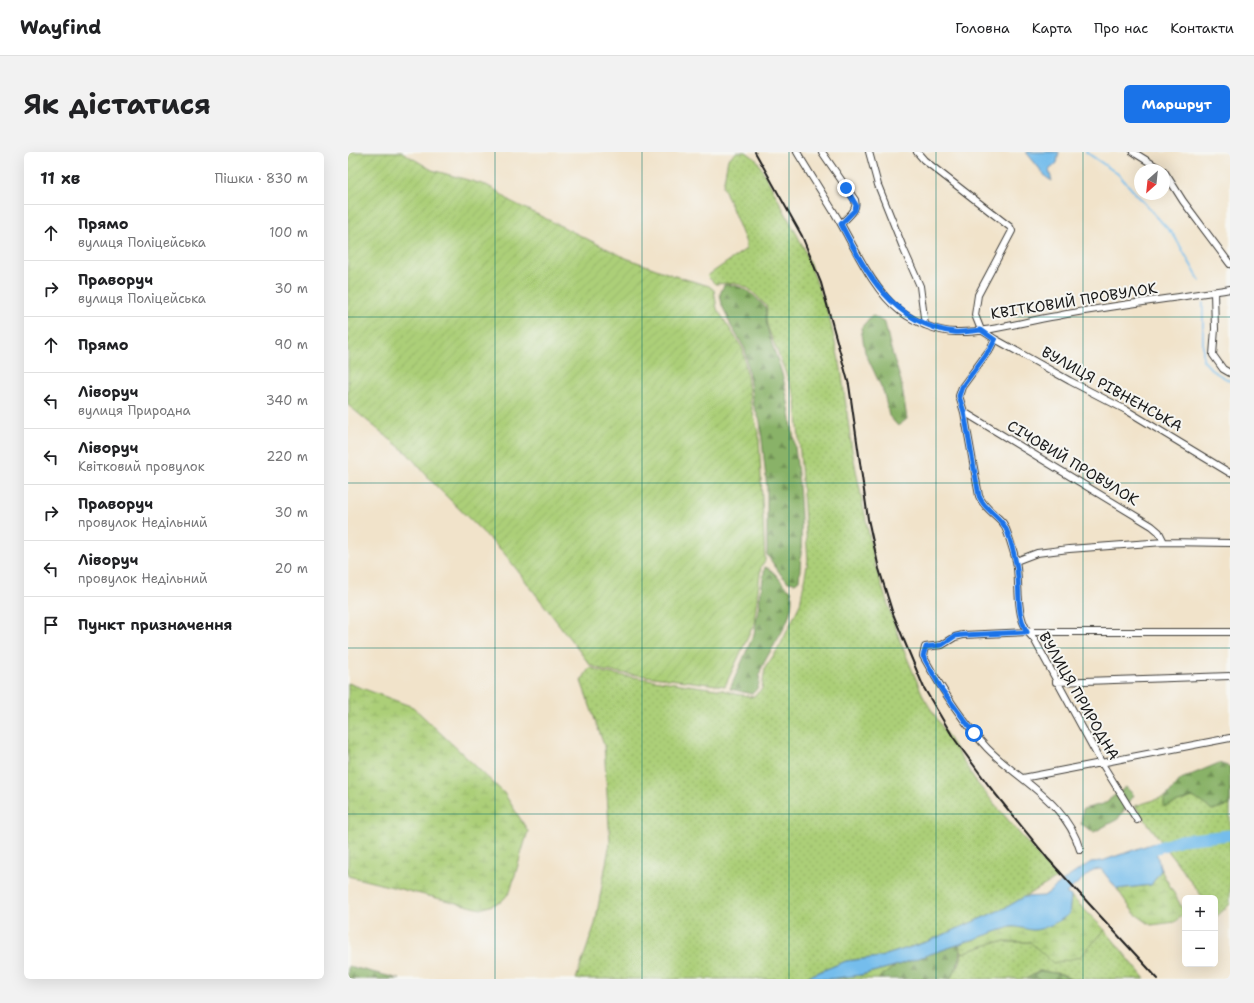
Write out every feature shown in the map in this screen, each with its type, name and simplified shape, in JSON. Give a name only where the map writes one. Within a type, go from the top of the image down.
[{"type":"street","name":"КВІТКОВИЙ ПРОВУЛОК","points":[[797,152],[841,224],[857,255],[885,296],[900,311],[925,325],[955,332],[981,330],[1059,315],[1230,289]]},
{"type":"street","points":[[822,152],[855,200],[855,210],[841,224]]},
{"type":"street","points":[[869,152],[884,199],[920,286],[925,325]]},
{"type":"street","points":[[917,152],[943,175],[1012,230],[978,295],[975,316],[981,330]]},
{"type":"street","points":[[1133,152],[1152,164]]},
{"type":"street","points":[[1170,182],[1230,264]]},
{"type":"street","points":[[1214,292],[1215,329],[1213,355],[1223,370],[1230,373]]},
{"type":"street","name":"ВУЛИЦЯ РІВНЕНСЬКА","points":[[981,330],[995,340],[1126,410],[1230,473]]},
{"type":"street","name":"ВУЛИЦЯ ПРИРОДНА","points":[[995,340],[962,387],[959,396],[964,412],[979,496],[982,504],[1004,524],[1016,561],[1019,599],[1023,622],[1027,632],[1034,639],[1056,682],[1101,762],[1137,820]]},
{"type":"street","name":"СІЧОВИЙ ПРОВУЛОК","points":[[964,412],[1152,526],[1159,532],[1164,542]]},
{"type":"street","points":[[1016,561],[1038,553],[1061,550],[1164,542],[1230,543]]},
{"type":"street","points":[[1080,850],[1075,833],[1064,818],[1043,795],[1007,767],[974,733],[936,679],[923,656],[926,647],[942,645],[955,636],[963,635],[1027,632],[1230,632]]},
{"type":"street","points":[[1056,682],[1230,676]]},
{"type":"street","points":[[1022,778],[1230,738]]},
{"type":"green space","points":[[348,152],[402,152],[432,170],[486,185],[510,201],[626,258],[675,276],[709,286],[714,290],[717,309],[743,349],[751,404],[759,436],[765,561],[761,566],[754,624],[725,686],[605,671],[590,665],[504,553],[435,485],[408,454],[348,405]]},
{"type":"green space","points":[[737,152],[746,152],[757,160],[804,248],[829,316],[841,369],[852,450],[875,565],[900,641],[924,698],[977,783],[1057,878],[1007,907],[929,941],[880,957],[846,961],[802,979],[576,979],[595,924],[610,842],[604,745],[581,681],[590,667],[605,673],[723,690],[753,697],[762,689],[765,668],[780,646],[800,604],[808,560],[796,399],[766,323],[767,307],[745,286],[715,284],[707,276],[746,249],[746,243],[723,186],[728,159]]},
{"type":"green space","points":[[724,285],[743,288],[757,298],[766,308],[769,336],[782,373],[799,481],[801,557],[799,580],[795,583],[788,582],[782,576],[767,555],[767,488],[760,421],[753,404],[745,349],[731,326],[722,305],[720,294]]},
{"type":"green space","points":[[872,315],[885,323],[901,381],[907,419],[898,426],[889,416],[884,393],[865,352],[861,328]]},
{"type":"green space","points":[[765,567],[773,571],[791,590],[791,610],[783,630],[760,671],[758,687],[752,694],[730,689],[754,634]]},
{"type":"green space","points":[[348,683],[413,707],[504,793],[528,831],[510,892],[501,902],[481,909],[348,876]]},
{"type":"green space","points":[[1219,763],[1230,767],[1230,805],[1212,810],[1193,797],[1164,807],[1164,799],[1181,779]]},
{"type":"green space","points":[[1126,787],[1134,795],[1118,819],[1094,832],[1081,824],[1083,809],[1103,804]]},
{"type":"green space","points":[[1230,788],[1230,904],[1218,915],[1218,895],[1201,895],[1135,806],[1173,794]]},
{"type":"green space","points":[[1161,870],[1182,908],[1182,916],[1175,922],[1151,925],[1134,913],[1117,889],[1151,885]]},
{"type":"green space","points":[[1071,896],[1105,930],[1080,957],[1053,963],[1030,942],[996,942],[962,953],[959,944],[1010,927],[1020,926],[1033,930],[1069,914]]},
{"type":"green space","points":[[1105,930],[1145,979],[1070,979],[1062,974],[1040,971],[1026,979],[950,979],[960,963],[962,953],[996,942],[1030,942],[1080,957]]},
{"type":"green space","points":[[959,944],[960,958],[950,979],[878,979],[895,966]]},
{"type":"green space","points":[[348,966],[400,979],[348,979]]},
{"type":"green space","points":[[895,966],[878,979],[829,979],[861,975]]},
{"type":"green space","points":[[1040,971],[1062,974],[1070,979],[1026,979]]},
{"type":"water","points":[[1026,152],[1059,152],[1057,163],[1049,170],[1052,181],[1047,178]]},
{"type":"water","points":[[1165,842],[1168,845],[1156,852],[1161,870],[1151,885],[1117,889],[1101,869],[1093,870],[1066,893],[1071,896],[1069,914],[1046,927],[1032,930],[1010,927],[895,966],[861,975],[829,979],[802,979],[846,961],[880,957],[929,941],[1007,907],[1024,897],[1044,896],[1091,862],[1102,861],[1151,844]]},
{"type":"waterway","points":[[1086,152],[1118,174],[1175,237],[1200,281]]},
{"type":"waterway","points":[[1203,303],[1203,360],[1213,371],[1230,381]]},
{"type":"waterway","points":[[1154,849],[1181,840],[1230,835]]},
{"type":"railway","points":[[755,152],[802,236],[821,283],[849,385],[868,519],[879,569],[893,614],[924,688],[953,737],[989,786],[1048,859],[1158,979]]},
{"type":"route","points":[[846,188],[855,200],[856,205],[855,210],[841,224],[857,255],[885,296],[900,311],[925,325],[955,332],[981,330],[995,340],[962,387],[959,396],[960,404],[964,412],[969,447],[979,496],[982,504],[1004,524],[1016,561],[1019,599],[1024,628],[1027,632],[955,636],[942,645],[926,647],[923,656],[942,690],[974,733]]}]
